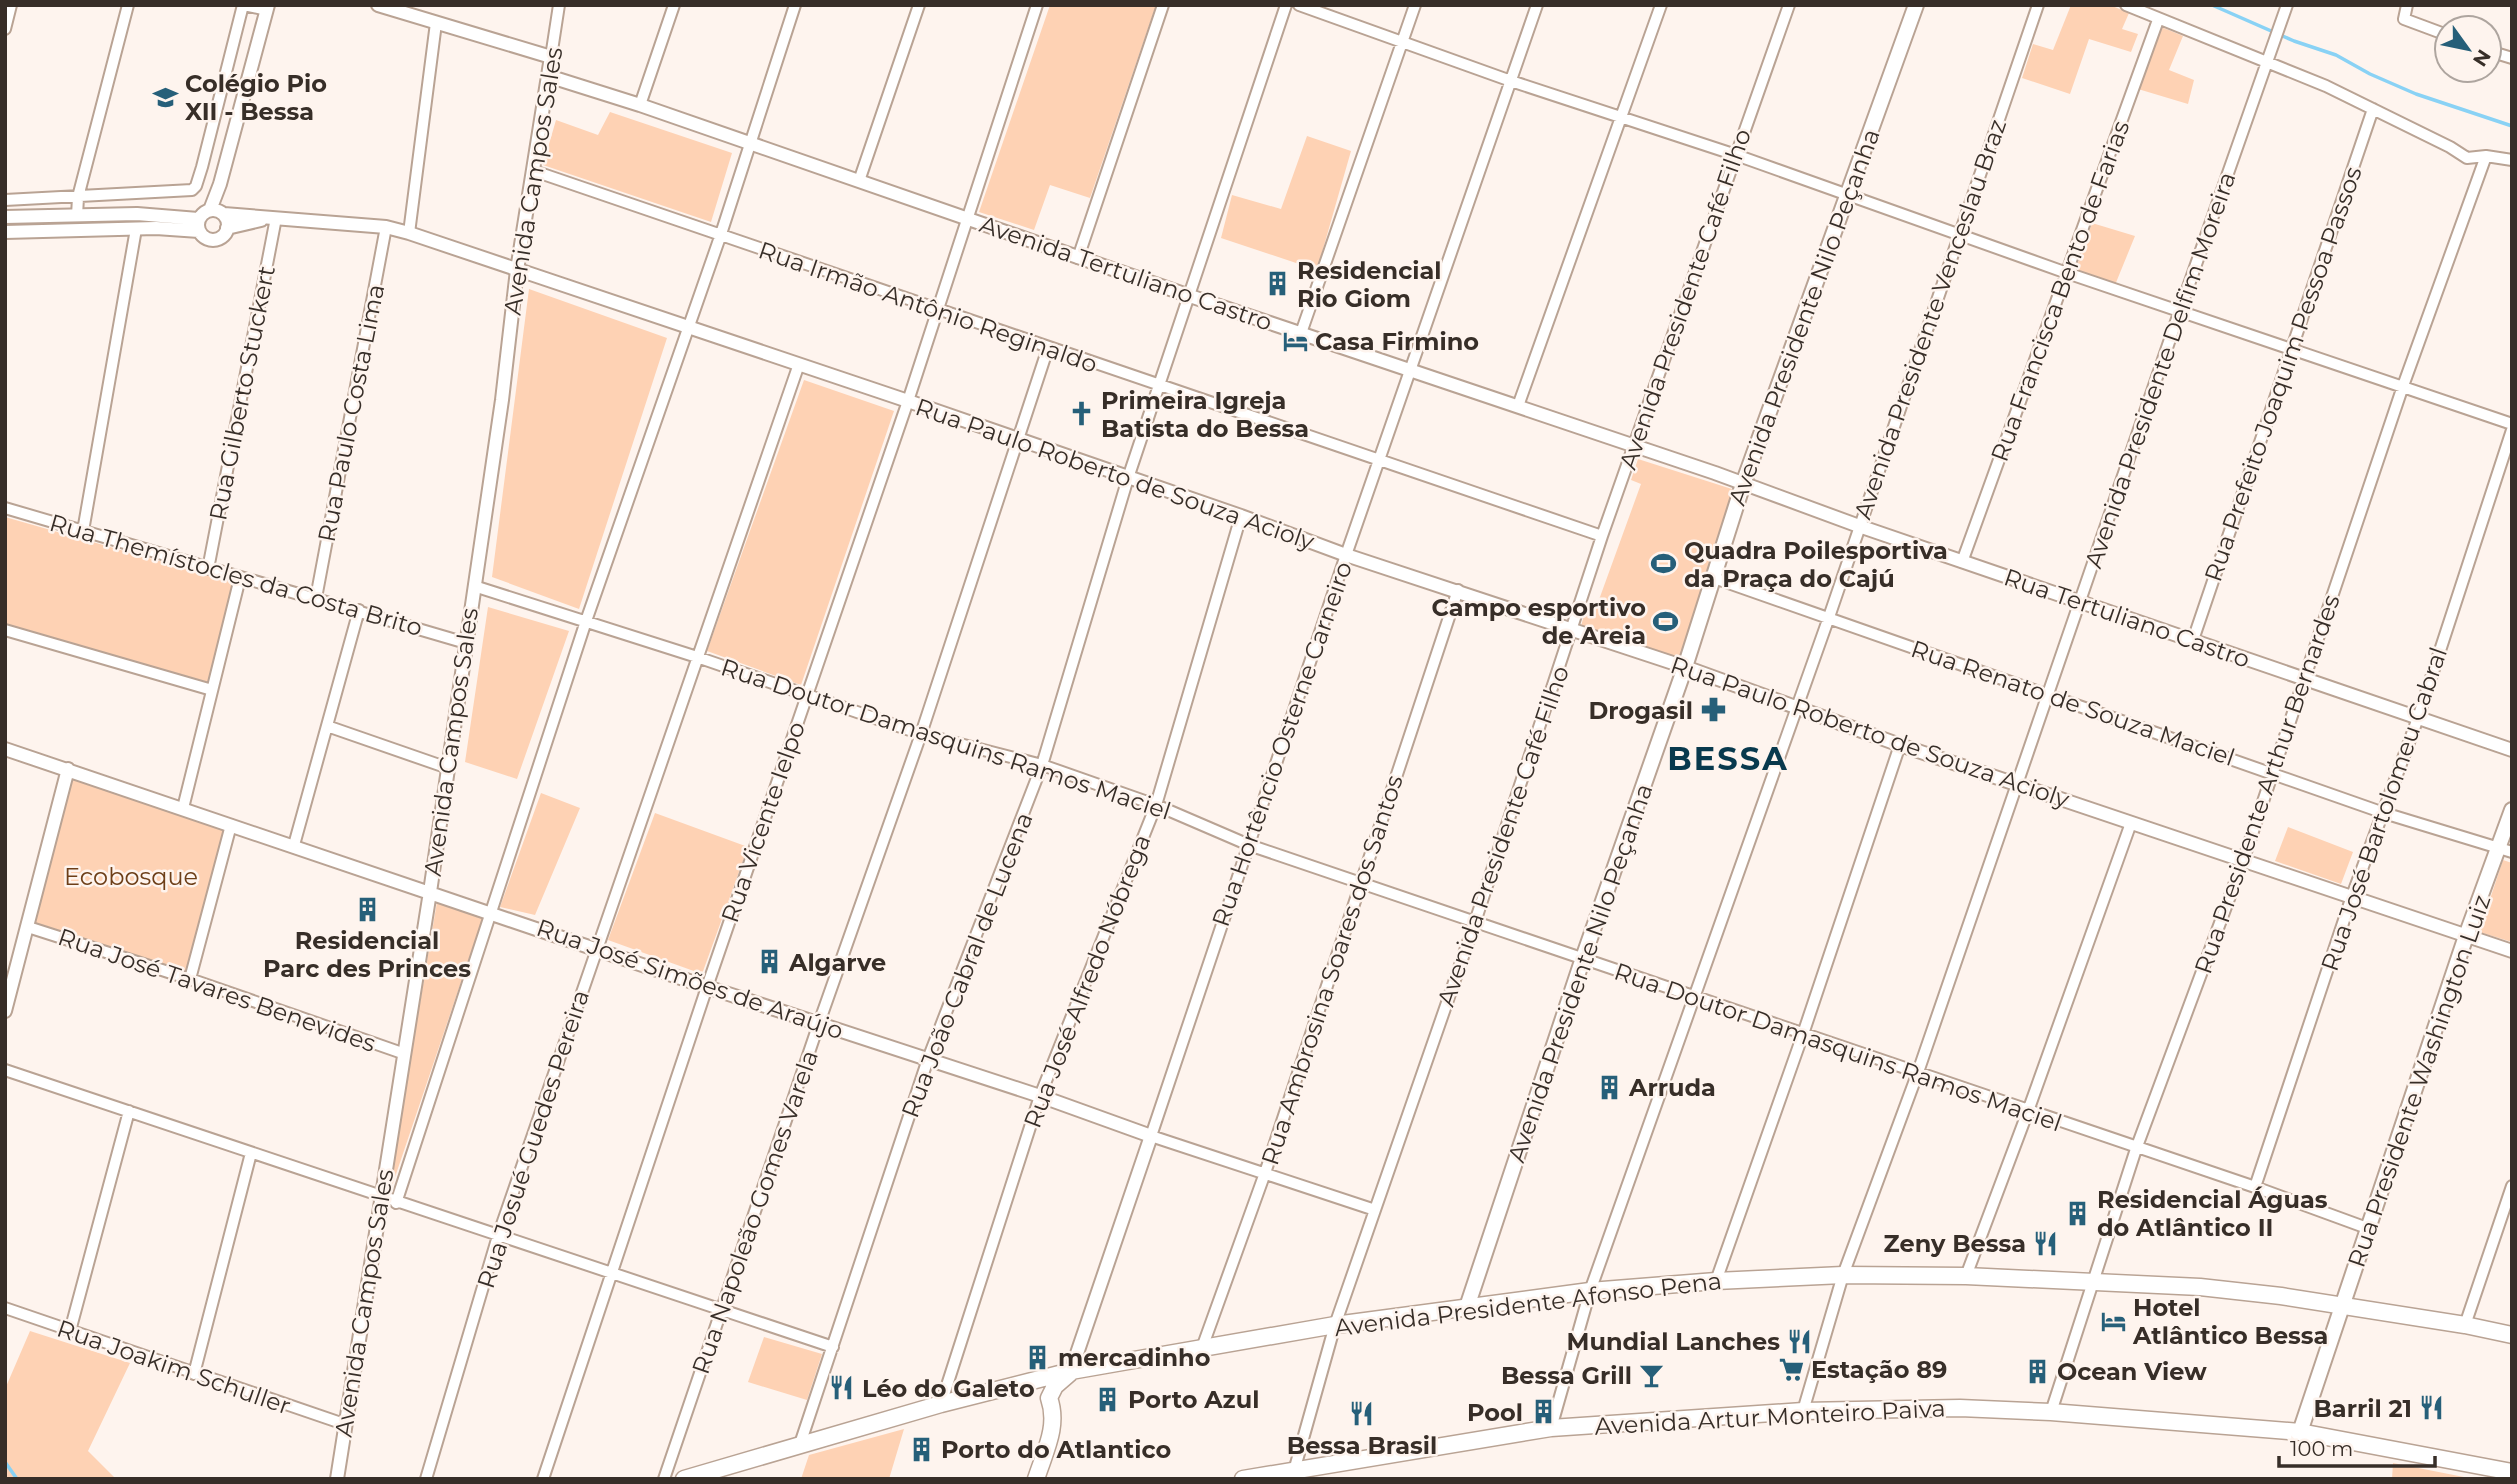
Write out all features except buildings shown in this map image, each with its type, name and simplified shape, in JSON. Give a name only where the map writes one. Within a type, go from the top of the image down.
[{"type":"main road","name":"Avenida Presidente Nilo Peçanha","points":[[1467,1307],[1582,961],[1685,667],[1743,484],[1916,5]]},
{"type":"main road","name":"Rua Presidente Washington Luiz","points":[[2300,1432],[2466,936],[2505,850],[2512,810]]},
{"type":"main road","name":"Avenida Presidente Afonso Pena","points":[[684,1479],[941,1404],[1072,1371],[1335,1325],[1590,1291],[1716,1280],[1843,1275],[1966,1276],[2200,1287],[2465,1325],[2512,1335]]},
{"type":"main road","name":"Rua Hortêncio Osterne Carneiro","points":[[1049,1398],[1055,1386],[1072,1371]]},
{"type":"main road","name":"Avenida Presidente Afonso Pena","points":[[1008,1387],[1025,1389],[1049,1398]]},
{"type":"main road","points":[[1036,1479],[1054,1418],[1049,1398]]},
{"type":"main road","name":"Avenida Artur Monteiro Paiva","points":[[1243,1479],[1550,1428],[1802,1410],[1960,1408],[2051,1412],[2300,1432],[2512,1472]]},
{"type":"street","points":[[5,29],[11,5]]},
{"type":"street","points":[[77,216],[78,197],[128,5]]},
{"type":"street","points":[[5,200],[188,192],[196,186],[202,167],[243,5],[268,7],[220,184],[218,211],[228,222],[228,228],[221,238],[215,240],[203,237],[199,225]]},
{"type":"street","points":[[378,5],[551,57]]},
{"type":"street","name":"Avenida Campos Sales","points":[[337,1479],[430,892],[502,400],[517,270],[559,5]]},
{"type":"street","points":[[640,105],[674,5]]},
{"type":"street","points":[[396,1203],[586,621],[720,237],[795,5]]},
{"type":"street","points":[[859,181],[919,5]]},
{"type":"street","name":"Rua Vicente Ielpo","points":[[542,1479],[908,401],[1038,5]]},
{"type":"street","points":[[1078,258],[1163,5]]},
{"type":"street","name":"Rua João Cabral de Lucena","points":[[800,1444],[928,1059],[1042,765],[1128,478],[1286,5]]},
{"type":"street","points":[[1299,5],[1511,81],[1736,155],[2067,273],[2512,424]]},
{"type":"street","points":[[1301,333],[1415,5]]},
{"type":"street","name":"Rua Hortêncio Osterne Carneiro","points":[[1072,1371],[1346,555],[1537,5]]},
{"type":"street","points":[[1518,406],[1661,5]]},
{"type":"street","name":"Avenida Presidente Café Filho","points":[[1294,1471],[1335,1325],[1475,922],[1602,536],[1789,5]]},
{"type":"street","name":"Avenida Presidente Venceslau Braz","points":[[1550,1428],[1590,1291],[1829,617],[2038,5]]},
{"type":"street","points":[[2126,5],[2267,62],[2372,109],[2467,158],[2486,156],[2512,160]]},
{"type":"street","name":"Avenida Presidente Delfim Moreira","points":[[1802,1410],[1843,1275],[1918,1072],[2287,5]]},
{"type":"street","points":[[2407,5],[2404,19],[2433,30]]},
{"type":"street","name":"Rua Francisca Bento de Farias","points":[[1962,562],[2158,20]]},
{"type":"street","points":[[409,233],[436,23]]},
{"type":"street","name":"Avenida Tertuliano Castro","points":[[548,76],[640,105],[1078,258],[1743,484]]},
{"type":"street","name":"Rua Prefeito Joaquim Pessoa Passos","points":[[2193,640],[2372,109]]},
{"type":"street","name":"Rua Presidente Arthur Bernardes","points":[[2051,1412],[2136,1149],[2244,861],[2403,386],[2486,156]]},
{"type":"street","name":"Rua Irmão Antônio Reginaldo","points":[[534,171],[720,237],[1602,536]]},
{"type":"street","points":[[5,232],[199,225],[218,211]]},
{"type":"street","name":"Rua Paulo Roberto de Souza Acioly","points":[[218,211],[386,227],[409,233],[908,401],[1346,555],[1572,628],[1900,745],[2512,951]]},
{"type":"street","points":[[5,217],[147,214],[199,225]]},
{"type":"street","points":[[228,228],[272,218]]},
{"type":"street","name":"Rua Gilberto Stuckert","points":[[208,569],[272,218]]},
{"type":"street","name":"Rua Paulo Costa Lima","points":[[316,598],[386,227]]},
{"type":"street","points":[[83,531],[136,229]]},
{"type":"street","name":"Rua Napoleão Gomes Varela","points":[[664,1479],[819,1023],[921,734],[1048,348]]},
{"type":"street","name":"Rua Josué Guedes Pereira","points":[[426,1479],[498,1236],[799,364]]},
{"type":"street","name":"Rua José Bartolomeu Cabral","points":[[2255,1187],[2352,896],[2418,718],[2512,430]]},
{"type":"street","name":"Rua Tertuliano Castro","points":[[1743,484],[2080,603],[2512,750]]},
{"type":"street","name":"Rua Themístocles da Costa Brito","points":[[5,508],[466,643]]},
{"type":"street","name":"Rua José Alfredo Nóbrega","points":[[941,1404],[1040,1096],[1156,806],[1241,516]]},
{"type":"street","points":[[183,808],[240,578]]},
{"type":"street","name":"Rua Renato de Souza Maciel","points":[[1714,578],[2384,813],[2505,850]]},
{"type":"street","name":"Rua Doutor Damasquins Ramos Maciel","points":[[474,586],[697,657],[921,734],[1042,765],[1156,806],[1249,845],[1582,961],[2255,1187],[2367,1228]]},
{"type":"street","name":"Rua Ambrosina Soares dos Santos","points":[[1202,1348],[1265,1173],[1458,590]]},
{"type":"street","points":[[294,845],[359,610]]},
{"type":"street","points":[[5,630],[212,690]]},
{"type":"street","points":[[327,726],[448,768]]},
{"type":"street","points":[[1716,1280],[1803,1034],[1900,745]]},
{"type":"street","name":"Rua José Simões de Araújo","points":[[5,749],[1375,1210]]},
{"type":"street","points":[[5,1011],[68,769]]},
{"type":"street","points":[[1966,1276],[2131,823]]},
{"type":"street","points":[[190,979],[231,825]]},
{"type":"street","name":"Rua José Tavares Benevides","points":[[28,928],[190,979],[405,1054]]},
{"type":"street","points":[[5,1070],[833,1347]]},
{"type":"street","points":[[70,1331],[130,1111]]},
{"type":"street","points":[[194,1374],[251,1153]]},
{"type":"street","points":[[2465,1325],[2512,1186]]},
{"type":"street","name":"Rua Joakim Schuller","points":[[5,1308],[344,1424]]},
{"type":"green space","points":[[1050,5],[1156,5],[1090,198],[1050,185],[1034,230],[979,212]]},
{"type":"green space","points":[[2071,5],[2110,5],[2129,13],[2122,29],[2138,34],[2131,52],[2089,39],[2070,94],[2022,78],[2033,44],[2053,50]]},
{"type":"green space","points":[[2159,26],[2183,36],[2169,70],[2194,80],[2188,104],[2138,89]]},
{"type":"green space","points":[[610,112],[732,153],[711,222],[543,165],[556,120],[598,135]]},
{"type":"green space","points":[[1307,136],[1351,151],[1317,270],[1221,238],[1232,195],[1281,209]]},
{"type":"green space","points":[[2092,223],[2135,236],[2115,285],[2075,271]]},
{"type":"green space","points":[[529,289],[667,338],[579,609],[492,577]]},
{"type":"green space","points":[[804,380],[894,411],[801,685],[707,651]]},
{"type":"green space","points":[[1638,459],[1735,490],[1678,661],[1581,626],[1587,605],[1596,608],[1641,484],[1631,480]]},
{"type":"green space","points":[[5,517],[233,582],[208,682],[5,625]]},
{"type":"green space","points":[[488,607],[569,631],[517,779],[465,762]]},
{"type":"green space","name":"Ecobosque","points":[[68,769],[231,825],[190,979],[28,927]]},
{"type":"green space","points":[[541,793],[580,808],[535,915],[500,907]]},
{"type":"green space","points":[[655,813],[748,847],[702,974],[608,940]]},
{"type":"green space","points":[[2288,827],[2353,852],[2341,884],[2275,861]]},
{"type":"green space","points":[[2503,860],[2512,863],[2512,942],[2479,932]]},
{"type":"green space","points":[[437,902],[483,917],[393,1183],[389,1187]]},
{"type":"green space","points":[[30,1331],[130,1363],[88,1451],[116,1479],[5,1479],[5,1389]]},
{"type":"green space","points":[[764,1337],[822,1354],[807,1400],[748,1382]]},
{"type":"green space","points":[[904,1429],[889,1479],[801,1479],[809,1455]]},
{"type":"green space","points":[[2393,1463],[2474,1479],[2392,1479]]},
{"type":"waterway","points":[[2212,5],[2294,41],[2336,55],[2370,74],[2416,94],[2512,126]]},
{"type":"waterway","points":[[5,1462],[17,1479]]},
{"type":"place","name":"Colégio Pio XII - Bessa","points":[[165,97]]},
{"type":"place","name":"Residencial Rio Giom","points":[[1277,284]]},
{"type":"place","name":"Casa Firmino","points":[[1295,341]]},
{"type":"place","name":"Primeira Igreja Batista do Bessa","points":[[1081,414]]},
{"type":"place","name":"Quadra Poilesportiva da Praça do Cajú","points":[[1664,564]]},
{"type":"place","name":"Campo esportivo de Areia","points":[[1666,621]]},
{"type":"place","name":"Drogasil","points":[[1713,710]]},
{"type":"place","name":"Residencial Parc des Princes","points":[[367,909]]},
{"type":"place","name":"Algarve","points":[[769,962]]},
{"type":"place","name":"Arruda","points":[[1609,1087]]},
{"type":"place","name":"Residencial Águas do Atlântico II","points":[[2077,1213]]},
{"type":"place","name":"Zeny Bessa","points":[[2046,1243]]},
{"type":"place","name":"Hotel Atlântico Bessa","points":[[2113,1321]]},
{"type":"place","name":"Mundial Lanches","points":[[1800,1341]]},
{"type":"place","name":"mercadinho","points":[[1038,1357]]},
{"type":"place","name":"Estação 89","points":[[1791,1369]]},
{"type":"place","name":"Ocean View","points":[[2037,1371]]},
{"type":"place","name":"Bessa Grill","points":[[1652,1375]]},
{"type":"place","name":"Léo do Galeto","points":[[842,1388]]},
{"type":"place","name":"Porto Azul","points":[[1108,1399]]},
{"type":"place","name":"Barril 21","points":[[2432,1408]]},
{"type":"place","name":"Pool","points":[[1543,1412]]},
{"type":"place","name":"Bessa Brasil","points":[[1362,1414]]},
{"type":"place","name":"Porto do Atlantico","points":[[921,1449]]},
{"type":"district","name":"BESSA","points":[[1728,758]]}]
